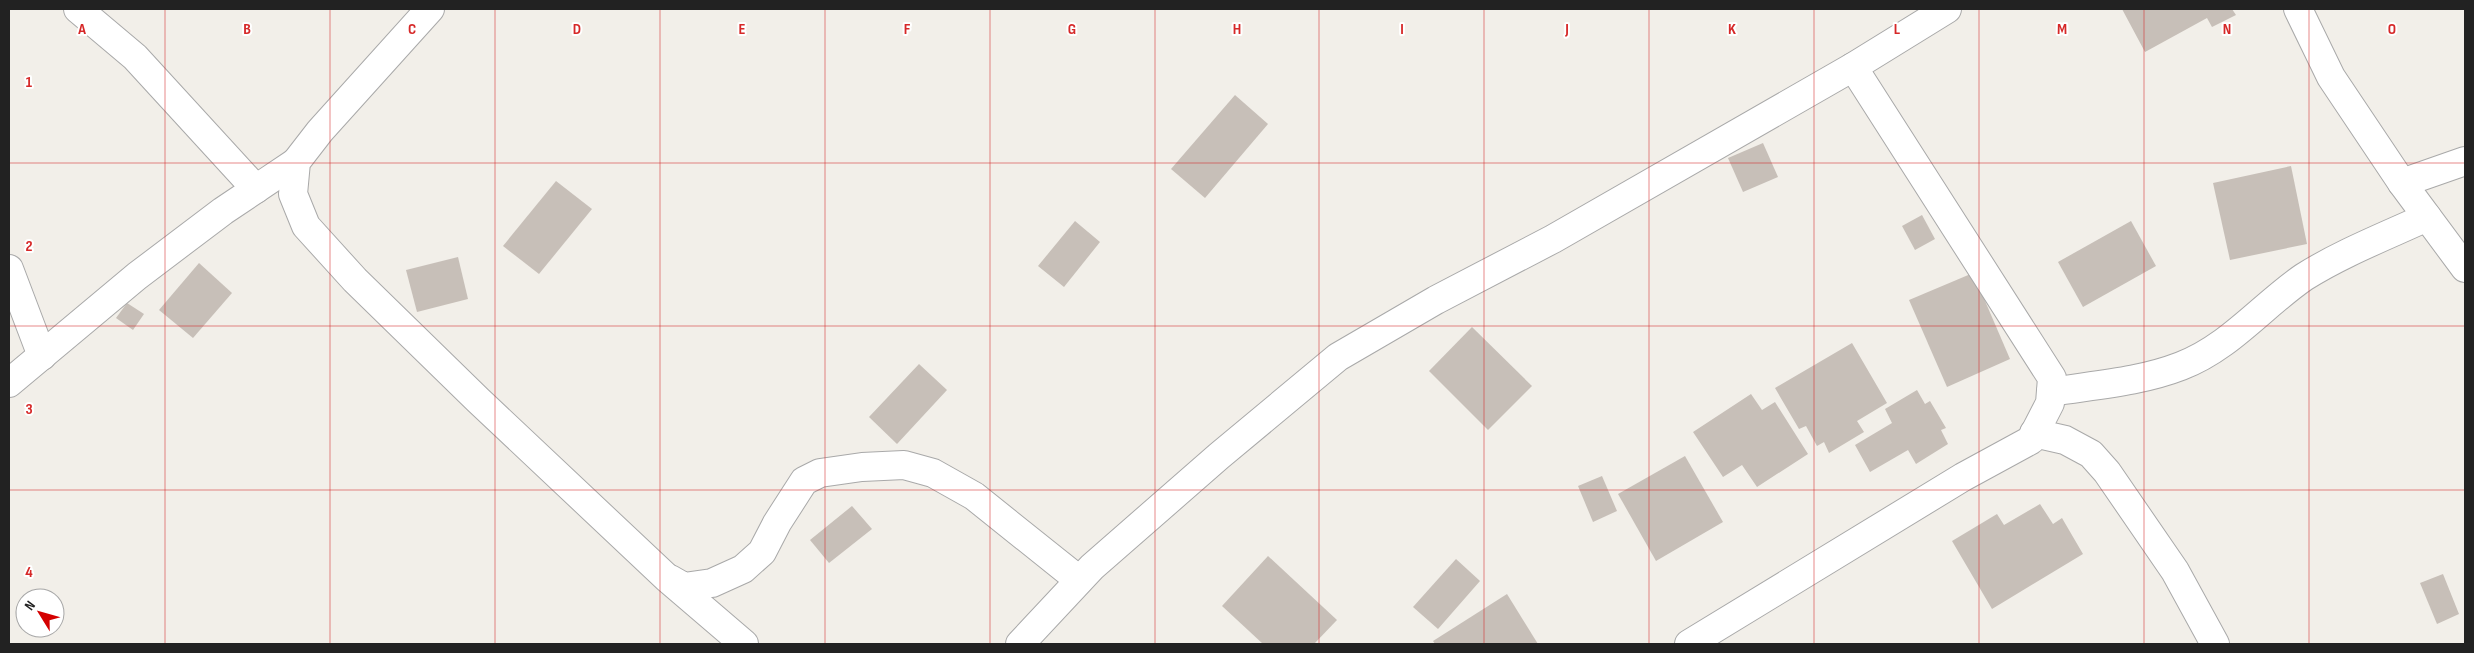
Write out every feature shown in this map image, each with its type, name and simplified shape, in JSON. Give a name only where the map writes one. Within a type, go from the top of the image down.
[{"type":"street","points":[[78,9],[135,57],[256,190]]},
{"type":"street","points":[[9,383],[137,276],[296,162],[344,103],[430,9]]},
{"type":"street","points":[[1020,644],[1092,567],[1219,456],[1338,357],[1436,300],[1553,239],[1853,66],[1947,9]]},
{"type":"street","points":[[2298,9],[2331,77],[2402,183],[2465,268]]},
{"type":"street","points":[[1689,644],[1963,477],[2031,440],[2050,403],[2052,378],[1853,66]]},
{"type":"street","points":[[2402,183],[2465,160]]},
{"type":"street","points":[[296,162],[293,194],[306,226],[355,280],[478,400],[667,578],[744,644]]},
{"type":"street","points":[[2051,392],[2132,380],[2182,366],[2213,350],[2304,277],[2427,217]]},
{"type":"street","points":[[9,269],[42,356]]},
{"type":"street","points":[[2034,433],[2065,440],[2091,454],[2107,472],[2175,572],[2214,644]]},
{"type":"street","points":[[667,578],[684,587],[712,583],[743,569],[762,552],[777,523],[804,481],[820,473],[862,467],[904,465],[933,473],[974,496],[1016,527],[1079,580]]},
{"type":"building","points":[[2122,9],[2232,9],[2236,15],[2212,27],[2207,18],[2145,52]]},
{"type":"building","points":[[1235,95],[1268,124],[1205,198],[1171,169]]},
{"type":"building","points":[[1763,143],[1778,177],[1743,192],[1728,158]]},
{"type":"building","points":[[2291,166],[2307,244],[2230,260],[2213,183]]},
{"type":"building","points":[[556,181],[592,209],[539,274],[503,246]]},
{"type":"building","points":[[1922,215],[1935,239],[1915,250],[1902,226]]},
{"type":"building","points":[[1075,221],[1100,242],[1064,287],[1038,266]]},
{"type":"building","points":[[2131,221],[2156,266],[2083,307],[2058,262]]},
{"type":"building","points":[[458,257],[468,299],[417,312],[406,270]]},
{"type":"building","points":[[199,263],[232,293],[193,338],[159,310]]},
{"type":"building","points":[[1973,273],[2010,359],[1947,387],[1909,300]]},
{"type":"building","points":[[127,303],[144,314],[133,330],[116,318]]},
{"type":"building","points":[[1472,327],[1532,386],[1488,430],[1429,371]]},
{"type":"building","points":[[1852,343],[1887,403],[1857,421],[1864,432],[1829,453],[1824,442],[1817,446],[1806,426],[1799,429],[1775,388]]},
{"type":"building","points":[[919,364],[947,390],[897,444],[869,417]]},
{"type":"building","points":[[1917,390],[1925,404],[1930,401],[1946,428],[1941,430],[1948,444],[1916,464],[1908,450],[1870,472],[1855,445],[1892,423],[1885,409]]},
{"type":"building","points":[[1751,394],[1762,410],[1775,402],[1808,454],[1757,487],[1742,465],[1723,477],[1693,432]]},
{"type":"building","points":[[1685,456],[1723,522],[1656,561],[1618,494]]},
{"type":"building","points":[[1602,476],[1617,511],[1593,522],[1578,486]]},
{"type":"building","points":[[2040,504],[2053,524],[2062,518],[2083,554],[1992,609],[1952,541],[1997,514],[2004,525]]},
{"type":"building","points":[[852,506],[872,529],[829,563],[810,540]]},
{"type":"building","points":[[1268,556],[1337,620],[1314,644],[1263,644],[1222,606]]},
{"type":"building","points":[[1456,559],[1480,581],[1438,629],[1413,607]]},
{"type":"building","points":[[2443,574],[2459,614],[2437,624],[2420,583]]},
{"type":"building","points":[[1507,594],[1538,644],[1435,644],[1433,641]]}]
